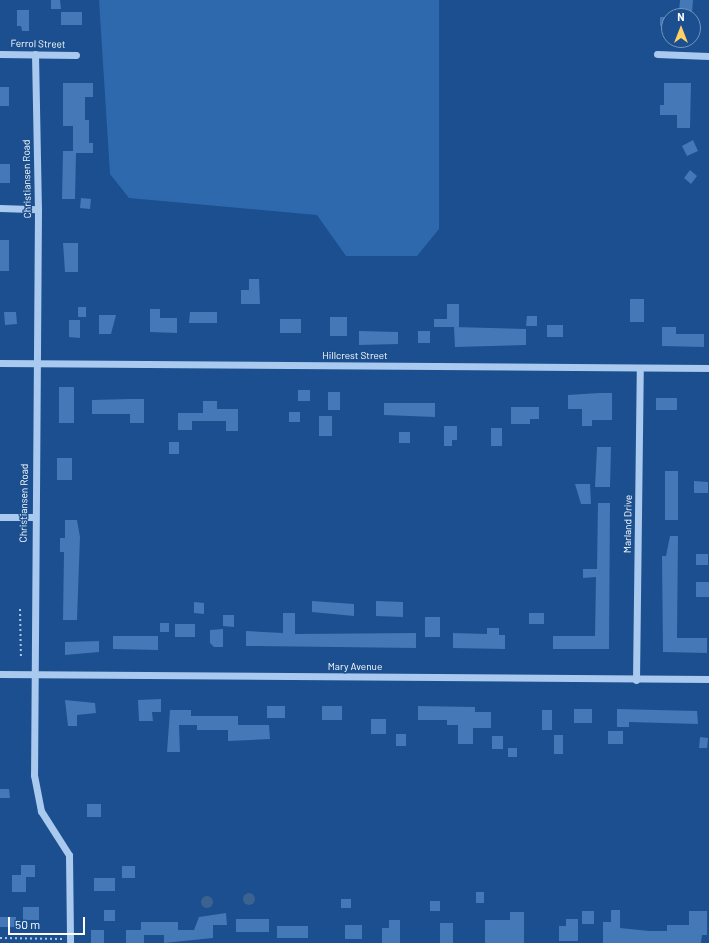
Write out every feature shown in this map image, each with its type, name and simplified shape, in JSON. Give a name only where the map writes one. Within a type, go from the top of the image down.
[{"type":"street","name":"Ferrol Street","points":[[0,54],[76,55]]},
{"type":"street","name":"Christiansen Road","points":[[35,54],[38,209],[33,517],[36,789],[41,811],[69,855],[70,941]]},
{"type":"street","points":[[657,54],[709,56]]},
{"type":"street","points":[[0,208],[38,209]]},
{"type":"street","name":"Hillcrest Street","points":[[0,363],[709,368]]},
{"type":"street","name":"Marland Drive","points":[[636,680],[640,368]]},
{"type":"street","points":[[0,517],[33,517]]},
{"type":"street","name":"Mary Avenue","points":[[0,674],[636,680],[709,679]]},
{"type":"path","points":[[20,610],[21,659]]},
{"type":"path","points":[[0,938],[70,941]]},
{"type":"shaded area","points":[[99,0],[439,0],[439,229],[417,256],[346,256],[317,215],[129,198],[110,174]]},
{"type":"shaded area","points":[[247,893],[251,893],[255,899],[251,905],[247,905],[243,901],[243,897]]},
{"type":"shaded area","points":[[207,896],[211,898],[213,902],[211,906],[207,908],[203,906],[201,902],[203,898]]},
{"type":"building","points":[[51,0],[60,0],[61,9],[51,9]]},
{"type":"building","points":[[680,0],[693,0],[692,8],[679,8]]},
{"type":"building","points":[[17,10],[29,10],[29,31],[22,31],[21,26],[17,26]]},
{"type":"building","points":[[61,12],[82,12],[82,25],[61,25]]},
{"type":"building","points":[[63,83],[93,83],[93,97],[85,97],[85,120],[89,120],[89,143],[93,143],[93,153],[76,153],[75,199],[62,199],[63,151],[73,151],[73,126],[63,126]]},
{"type":"building","points":[[664,83],[691,83],[690,128],[677,128],[677,115],[660,115],[660,105],[664,105]]},
{"type":"building","points":[[0,87],[9,87],[9,106],[0,106]]},
{"type":"building","points":[[693,140],[698,151],[687,156],[682,146]]},
{"type":"building","points":[[0,164],[10,164],[10,183],[0,183]]},
{"type":"building","points":[[690,170],[697,176],[691,184],[684,178]]},
{"type":"building","points":[[81,198],[91,199],[90,209],[80,208]]},
{"type":"building","points":[[0,240],[9,240],[9,271],[0,271]]},
{"type":"building","points":[[63,243],[78,243],[78,272],[65,272]]},
{"type":"building","points":[[249,279],[259,279],[260,304],[241,304],[241,290],[249,290]]},
{"type":"building","points":[[630,299],[644,299],[644,322],[630,322]]},
{"type":"building","points":[[447,304],[459,304],[459,327],[434,327],[434,319],[447,319]]},
{"type":"building","points":[[78,307],[86,307],[86,317],[78,317]]},
{"type":"building","points":[[150,309],[160,309],[160,318],[177,318],[177,333],[150,332]]},
{"type":"building","points":[[4,312],[16,312],[17,324],[5,325]]},
{"type":"building","points":[[190,312],[217,312],[217,323],[189,323]]},
{"type":"building","points":[[99,315],[116,315],[111,334],[99,334]]},
{"type":"building","points":[[527,316],[537,316],[537,326],[526,326]]},
{"type":"building","points":[[330,317],[347,317],[347,336],[330,336]]},
{"type":"building","points":[[280,319],[301,319],[301,333],[280,333]]},
{"type":"building","points":[[69,320],[80,320],[80,338],[69,337]]},
{"type":"building","points":[[547,325],[563,325],[563,337],[547,337]]},
{"type":"building","points":[[454,327],[526,329],[526,345],[455,347]]},
{"type":"building","points":[[662,327],[676,327],[676,334],[704,334],[704,347],[662,346]]},
{"type":"building","points":[[359,331],[398,332],[398,344],[359,345]]},
{"type":"building","points":[[418,331],[430,331],[430,343],[418,343]]},
{"type":"building","points":[[59,387],[74,387],[74,423],[59,423]]},
{"type":"building","points":[[298,390],[310,390],[310,401],[298,401]]},
{"type":"building","points":[[328,392],[340,392],[340,410],[328,410]]},
{"type":"building","points":[[612,393],[612,420],[592,420],[592,426],[582,426],[582,409],[568,409],[568,395]]},
{"type":"building","points":[[656,398],[677,398],[677,410],[656,410]]},
{"type":"building","points":[[144,399],[144,423],[130,423],[130,414],[92,414],[92,400]]},
{"type":"building","points":[[203,401],[217,401],[217,409],[238,409],[238,431],[226,431],[226,421],[192,421],[192,430],[178,430],[178,413],[203,413]]},
{"type":"building","points":[[384,403],[435,403],[435,417],[384,415]]},
{"type":"building","points":[[511,407],[539,407],[539,419],[530,419],[530,424],[511,424]]},
{"type":"building","points":[[289,412],[300,412],[300,422],[289,422]]},
{"type":"building","points":[[319,416],[332,416],[332,436],[319,436]]},
{"type":"building","points":[[444,426],[457,426],[457,440],[452,440],[452,446],[444,446]]},
{"type":"building","points":[[491,428],[502,428],[502,446],[491,446]]},
{"type":"building","points":[[399,432],[410,432],[410,443],[399,443]]},
{"type":"building","points":[[169,442],[179,442],[179,454],[169,454]]},
{"type":"building","points":[[597,447],[611,447],[610,487],[595,487]]},
{"type":"building","points":[[57,458],[72,458],[72,480],[57,480]]},
{"type":"building","points":[[665,471],[678,471],[678,520],[665,520]]},
{"type":"building","points":[[694,481],[708,482],[708,493],[694,493]]},
{"type":"building","points":[[575,484],[590,484],[591,504],[581,504]]},
{"type":"building","points":[[598,503],[610,503],[609,649],[553,649],[553,636],[595,636],[596,577],[583,578],[583,569],[597,569]]},
{"type":"building","points":[[65,520],[77,520],[80,537],[77,620],[63,620],[64,552],[60,552],[60,538],[65,538]]},
{"type":"building","points":[[670,536],[678,536],[677,638],[707,638],[707,653],[663,652],[662,556],[666,556]]},
{"type":"building","points":[[696,554],[708,554],[708,565],[696,565]]},
{"type":"building","points":[[696,582],[709,582],[709,597],[696,597]]},
{"type":"building","points":[[312,601],[354,604],[354,616],[312,612]]},
{"type":"building","points":[[376,601],[403,602],[403,617],[376,616]]},
{"type":"building","points":[[194,602],[204,603],[204,614],[194,613]]},
{"type":"building","points":[[283,613],[295,613],[295,634],[416,633],[416,648],[246,646],[246,631],[283,633]]},
{"type":"building","points":[[529,613],[544,613],[544,624],[529,624]]},
{"type":"building","points":[[223,615],[234,615],[234,627],[223,626]]},
{"type":"building","points":[[425,617],[440,617],[440,637],[425,637]]},
{"type":"building","points":[[160,623],[169,623],[169,632],[160,632]]},
{"type":"building","points":[[175,624],[195,624],[195,637],[175,637]]},
{"type":"building","points":[[487,628],[499,628],[499,635],[505,635],[505,649],[453,648],[453,633],[487,634]]},
{"type":"building","points":[[223,629],[223,647],[214,647],[210,643],[210,630]]},
{"type":"building","points":[[113,636],[158,636],[158,650],[113,649]]},
{"type":"building","points":[[99,641],[99,652],[65,655],[65,642]]},
{"type":"building","points":[[161,699],[161,712],[152,712],[153,721],[139,721],[138,700]]},
{"type":"building","points":[[65,700],[95,703],[96,713],[77,715],[77,726],[68,726]]},
{"type":"building","points":[[267,706],[285,706],[285,718],[267,718]]},
{"type":"building","points":[[322,706],[342,706],[342,720],[322,720]]},
{"type":"building","points":[[418,706],[475,707],[475,712],[491,712],[491,728],[473,728],[473,744],[458,744],[458,725],[447,725],[447,720],[418,720]]},
{"type":"building","points":[[574,709],[592,709],[592,723],[574,723]]},
{"type":"building","points":[[617,709],[697,711],[698,724],[629,722],[629,727],[617,727]]},
{"type":"building","points":[[170,710],[191,710],[191,716],[238,716],[238,725],[269,725],[270,739],[228,741],[228,730],[197,730],[197,725],[179,725],[180,752],[167,752]]},
{"type":"building","points":[[542,710],[552,710],[552,730],[542,730]]},
{"type":"building","points":[[371,719],[386,719],[386,734],[371,734]]},
{"type":"building","points":[[608,731],[623,731],[623,744],[608,744]]},
{"type":"building","points":[[396,734],[406,734],[406,746],[396,746]]},
{"type":"building","points":[[554,735],[563,735],[563,754],[554,754]]},
{"type":"building","points":[[492,736],[503,736],[503,749],[492,749]]},
{"type":"building","points":[[700,737],[708,738],[707,748],[699,748]]},
{"type":"building","points":[[508,748],[517,748],[517,757],[508,757]]},
{"type":"building","points":[[0,789],[9,789],[10,798],[0,798]]},
{"type":"building","points":[[87,804],[101,804],[101,817],[87,817]]},
{"type":"building","points":[[21,865],[35,865],[35,877],[26,877],[26,892],[12,892],[12,875],[21,875]]},
{"type":"building","points":[[122,866],[135,866],[135,878],[122,878]]},
{"type":"building","points":[[94,878],[115,878],[115,891],[94,891]]},
{"type":"building","points":[[476,892],[484,892],[484,903],[476,903]]},
{"type":"building","points":[[341,899],[351,899],[351,908],[341,908]]},
{"type":"building","points":[[430,901],[440,901],[440,911],[430,911]]},
{"type":"building","points":[[23,907],[39,907],[39,920],[23,920]]},
{"type":"building","points":[[104,910],[115,910],[115,921],[104,921]]},
{"type":"building","points":[[611,910],[620,910],[620,928],[649,931],[667,931],[667,925],[689,925],[689,911],[707,911],[707,935],[702,935],[701,943],[603,943],[603,922],[611,922]]},
{"type":"building","points":[[582,911],[594,911],[594,924],[582,924]]},
{"type":"building","points":[[510,912],[524,912],[524,943],[485,943],[485,920],[510,920]]},
{"type":"building","points":[[226,913],[227,925],[213,925],[213,938],[164,943],[164,935],[144,935],[144,943],[126,943],[126,930],[141,930],[141,922],[178,922],[178,930],[194,930],[199,917]]},
{"type":"building","points":[[0,917],[16,917],[16,927],[0,927]]},
{"type":"building","points":[[236,919],[269,919],[269,932],[236,932]]},
{"type":"building","points":[[566,919],[578,919],[578,941],[559,941],[559,926],[566,926]]},
{"type":"building","points":[[389,920],[400,920],[400,943],[382,943],[382,928],[389,928]]},
{"type":"building","points":[[440,923],[453,923],[453,943],[440,943]]},
{"type":"building","points":[[345,925],[362,925],[362,939],[345,939]]},
{"type":"building","points":[[277,926],[308,926],[308,938],[277,938]]},
{"type":"building","points":[[91,930],[104,930],[104,943],[91,943]]}]
